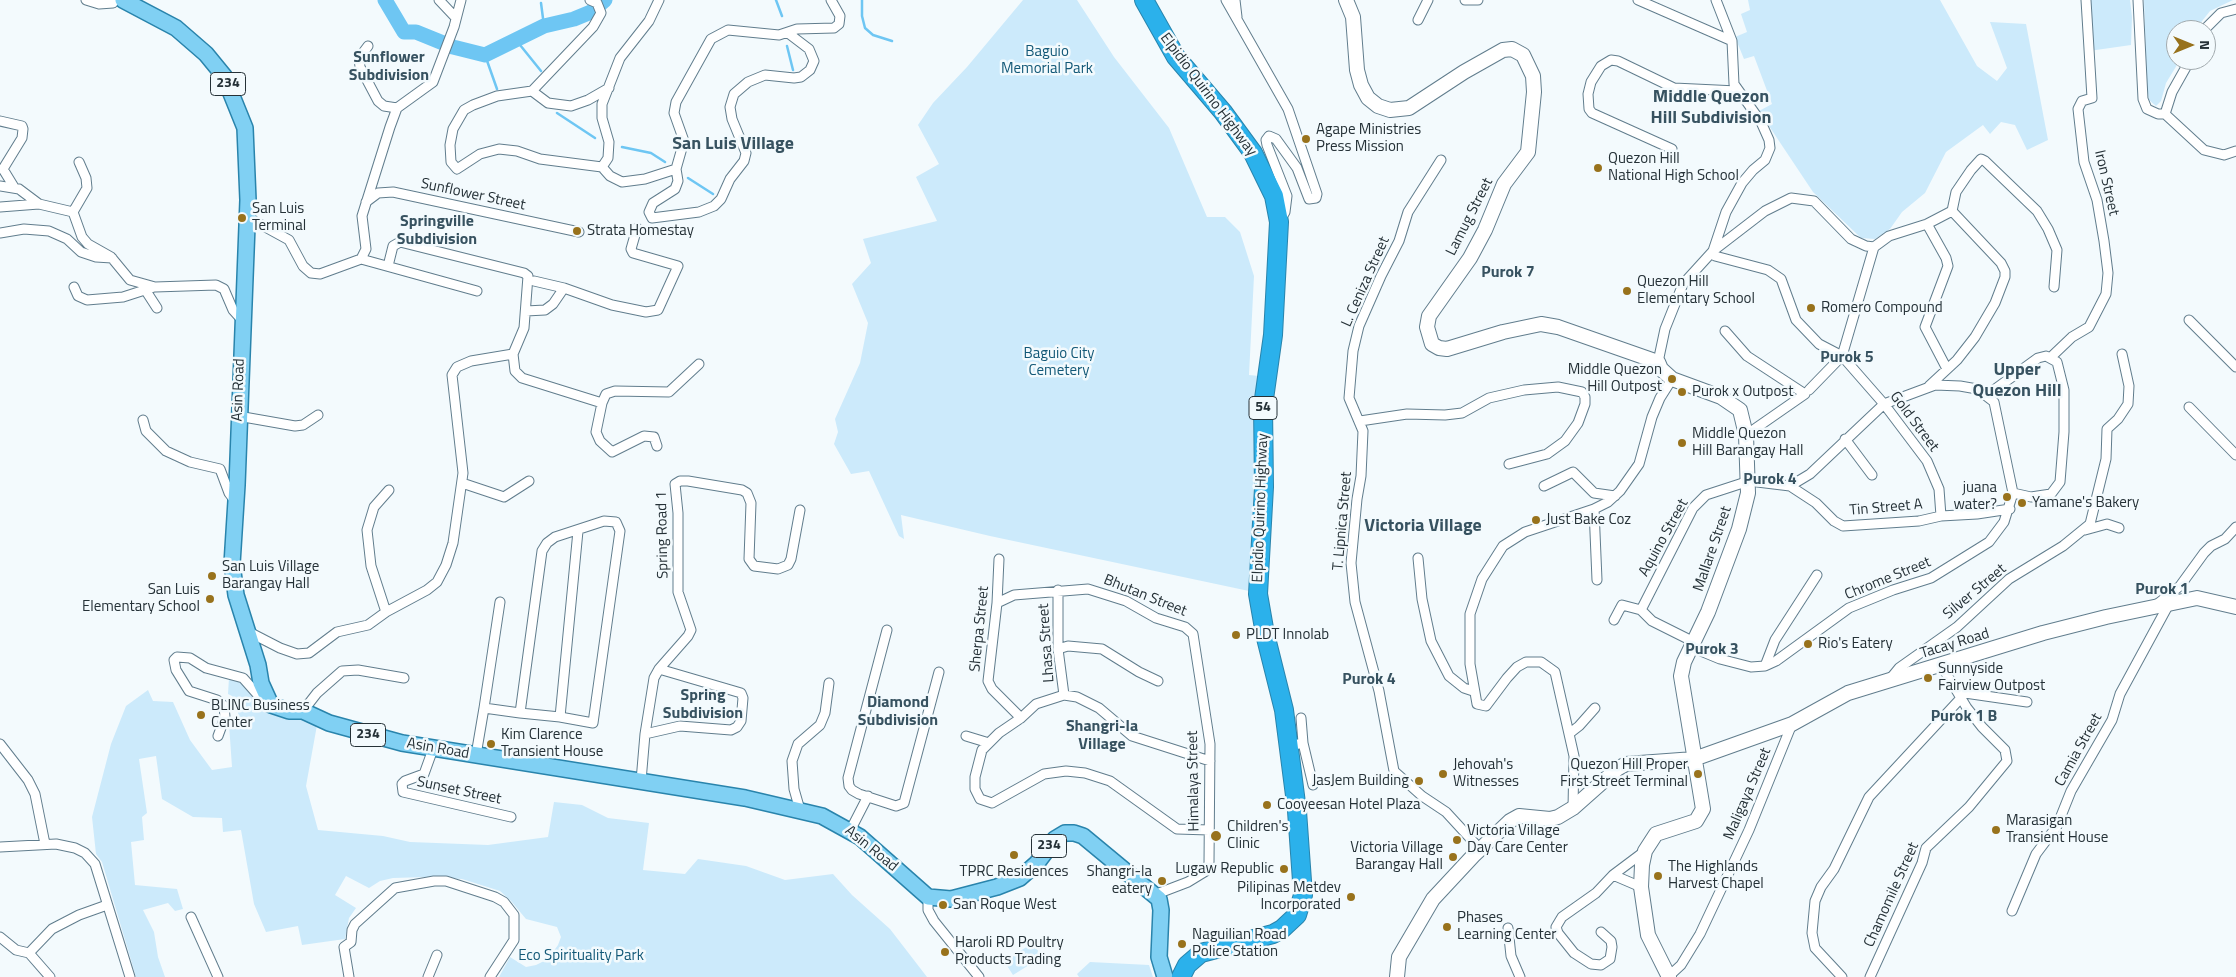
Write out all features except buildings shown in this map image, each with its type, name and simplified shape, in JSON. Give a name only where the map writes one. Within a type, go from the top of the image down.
[{"type":"highway","name":"Elpidio Quirino Highway","points":[[1144,0],[1176,56],[1223,112],[1252,153],[1274,196],[1279,222],[1272,335],[1263,406],[1264,487],[1258,594],[1264,634],[1284,710],[1296,744],[1303,889],[1297,915],[1288,926],[1273,934],[1201,953],[1187,965],[1181,977]]},
{"type":"main road","name":"Asin Road","points":[[124,0],[163,20],[191,39],[224,76],[245,128],[247,218],[232,564],[236,595],[264,694],[272,705],[289,711],[303,711],[329,723],[370,735],[433,749],[745,798],[800,810],[833,820],[850,831],[928,897]]},
{"type":"main road","name":"234","points":[[928,897],[951,899],[997,887],[1020,878],[1036,863],[1056,839],[1066,833],[1083,836],[1154,894]]},
{"type":"main road","points":[[1154,894],[1159,899],[1161,910],[1158,944],[1159,957],[1165,977]]},
{"type":"street","points":[[86,0],[99,4],[113,3],[115,0]]},
{"type":"street","points":[[439,0],[455,23]]},
{"type":"street","points":[[361,259],[366,249],[362,216],[364,204],[397,108],[429,86],[440,69],[461,0]]},
{"type":"street","points":[[602,167],[608,158],[609,142],[602,118],[602,104],[620,58],[649,21],[659,0]]},
{"type":"street","points":[[788,33],[809,49],[814,60],[810,70],[801,77],[794,78],[765,75],[748,82],[734,94],[730,107],[732,119],[746,153],[744,161],[730,179],[721,199],[714,206],[699,212],[652,218],[649,212],[653,202],[675,189],[678,181],[676,169],[684,141],[674,113],[676,102],[710,39],[728,30],[759,34],[788,33],[797,29],[812,27],[834,28],[839,24],[840,16],[831,0]]},
{"type":"street","points":[[1226,0],[1288,109],[1318,194],[1316,198],[1310,199],[1297,168],[1276,139],[1269,136],[1266,140],[1267,144],[1286,196],[1285,212],[1279,222]]},
{"type":"street","points":[[1235,0],[1237,18]]},
{"type":"street","name":"Lamug Street","points":[[1346,0],[1353,17],[1357,70],[1361,85],[1368,98],[1378,106],[1390,110],[1409,108],[1470,68],[1503,50],[1512,49],[1523,55],[1533,76],[1534,92],[1528,152],[1504,184],[1485,230],[1470,258],[1429,316],[1427,327],[1432,344],[1439,348],[1447,349],[1541,324],[1566,330],[1658,362]]},
{"type":"street","points":[[1418,20],[1428,0]]},
{"type":"street","points":[[1465,0],[1478,0]]},
{"type":"street","points":[[1638,0],[1732,41]]},
{"type":"street","points":[[1713,251],[1726,212],[1742,184],[1752,170],[1765,160],[1770,148],[1769,140],[1761,122],[1737,91],[1733,76],[1732,41],[1716,0]]},
{"type":"street","name":"Iron Street","points":[[2050,358],[2072,336],[2089,327],[2106,294],[2108,273],[2104,241],[2097,200],[2084,162],[2078,109],[2082,101],[2092,98],[2086,0]]},
{"type":"street","points":[[2138,0],[2143,99],[2147,109],[2158,114],[2165,114],[2204,150],[2224,155],[2236,151]]},
{"type":"street","points":[[593,2],[601,13],[593,27],[532,91],[497,96],[464,110],[453,129],[450,145],[451,162],[457,169],[480,154],[499,149],[518,151],[540,159],[602,167],[610,176],[622,182],[645,179],[676,169]]},
{"type":"street","points":[[2214,20],[2221,13],[2236,9]]},
{"type":"street","points":[[368,46],[359,58],[360,67],[378,101],[384,106],[397,108]]},
{"type":"street","points":[[1672,150],[1592,113],[1588,109],[1588,94],[1591,82],[1601,66],[1611,60],[1618,62],[1674,88],[1737,91]]},
{"type":"street","points":[[2165,114],[2172,92],[2184,70]]},
{"type":"street","points":[[532,91],[548,103],[571,106],[588,100],[609,88]]},
{"type":"street","points":[[0,121],[22,126],[23,129],[22,138],[3,169],[14,188]]},
{"type":"street","points":[[1952,211],[1956,192],[1981,159],[1985,161],[2037,211],[2048,229],[2057,250],[2054,287]]},
{"type":"street","name":"L. Ceniza Street","points":[[1360,422],[1349,398],[1348,390],[1352,351],[1359,326],[1381,276],[1400,241],[1408,212],[1441,160]]},
{"type":"street","points":[[73,212],[87,188],[86,178],[79,162]]},
{"type":"street","points":[[0,186],[14,188],[39,204]]},
{"type":"street","name":"Sunflower Street","points":[[364,204],[378,193],[392,192],[579,232]]},
{"type":"street","points":[[1573,808],[1574,756],[1556,672],[1541,662],[1534,660],[1517,667],[1486,706],[1477,704],[1473,691],[1468,637],[1470,614],[1482,578],[1503,546],[1524,532],[1594,509],[1608,502],[1615,496],[1639,464],[1652,417],[1672,379],[1658,362],[1665,329],[1683,284],[1713,251],[1764,211],[1797,198],[1814,201],[1851,239],[1861,245],[1874,247]]},
{"type":"street","points":[[0,207],[39,204],[73,212]]},
{"type":"street","points":[[1746,435],[1807,392],[1842,356],[1874,247],[1889,236],[1927,224],[1952,211]]},
{"type":"street","points":[[1790,486],[1810,474],[1844,439],[1884,404],[1929,386],[1975,337],[1995,303],[2005,277],[2005,272],[2001,263],[1952,211]]},
{"type":"street","points":[[73,212],[82,237],[88,244],[112,258],[130,280],[155,287]]},
{"type":"street","points":[[247,218],[289,240],[303,266],[311,273],[320,274],[361,259],[477,291]]},
{"type":"street","points":[[1927,224],[1946,258],[1948,266],[1925,327],[1947,369]]},
{"type":"street","points":[[388,266],[393,246],[400,242],[564,288],[612,305],[646,312],[658,310],[678,266],[633,253],[631,249],[637,228]]},
{"type":"street","points":[[0,233],[24,229],[49,231],[67,239],[81,252],[96,257],[112,258]]},
{"type":"street","points":[[1713,251],[1716,256],[1776,274],[1781,279],[1796,320],[1819,344],[1842,356]]},
{"type":"street","points":[[531,279],[522,333],[513,354],[515,371],[522,378],[602,403]]},
{"type":"street","points":[[74,287],[78,296],[87,300],[123,297],[155,287],[216,285],[224,289],[233,310],[242,320]]},
{"type":"street","points":[[526,311],[545,310],[553,304],[564,288]]},
{"type":"street","points":[[146,290],[157,308]]},
{"type":"street","points":[[2189,320],[2236,367]]},
{"type":"street","points":[[1725,331],[1747,356],[1807,392]]},
{"type":"street","points":[[247,631],[280,648],[302,654],[316,649],[337,632],[368,626],[386,612],[427,590],[441,576],[453,543],[462,483],[462,451],[453,378],[454,371],[471,360],[513,354]]},
{"type":"street","points":[[2085,530],[2090,524],[2098,496],[2106,459],[2107,430],[2118,419],[2128,404],[2129,386],[2122,354]]},
{"type":"street","name":"Gold Street","points":[[1842,356],[1884,404],[1933,473],[1939,489],[1941,516]]},
{"type":"street","points":[[1929,386],[1960,386],[1977,389],[1987,395],[2038,358],[2050,358],[2057,362],[2064,390],[2064,432],[2060,482],[2051,494],[2031,497],[2013,493]]},
{"type":"street","points":[[657,446],[654,438],[644,436],[612,452],[600,440],[596,432],[602,403],[606,394],[614,391],[669,392],[699,364]]},
{"type":"street","name":"Mallare Street","points":[[1645,851],[1656,834],[1696,821],[1701,815],[1703,799],[1694,759],[1681,676],[1684,662],[1708,612],[1739,528],[1749,481],[1746,435],[1740,410],[1721,397],[1672,379]]},
{"type":"street","points":[[1360,422],[1407,414],[1444,415],[1462,413],[1489,398],[1524,390],[1558,387],[1582,392],[1585,397],[1585,404],[1578,423],[1565,441],[1548,454],[1509,464]]},
{"type":"street","name":"Chrome Street","points":[[1765,666],[1776,661],[1849,608],[1893,590],[1924,581],[1947,570],[1989,542],[1996,535],[2010,509],[2013,493],[1994,402],[1987,395]]},
{"type":"street","points":[[2189,407],[2236,455]]},
{"type":"street","points":[[238,416],[295,426],[303,424],[318,414]]},
{"type":"street","points":[[143,420],[146,431],[166,451],[190,462],[220,469],[229,493],[236,501]]},
{"type":"street","name":"T. Lipnica Street","points":[[1360,422],[1362,431],[1361,476],[1353,534],[1352,578],[1358,615],[1379,691],[1392,764],[1394,771],[1422,796],[1446,812],[1480,849]]},
{"type":"street","points":[[1844,439],[1872,474]]},
{"type":"street","points":[[1544,486],[1573,472],[1594,493],[1615,496]]},
{"type":"street","points":[[462,483],[504,497],[529,481]]},
{"type":"street","name":"Spring Road 1","points":[[640,781],[652,686],[659,669],[688,636],[690,630],[678,592],[678,513],[675,484],[680,481],[688,481],[742,490],[747,493],[751,503],[749,559],[754,566],[778,569],[788,565],[791,559],[800,510]]},
{"type":"street","name":"Tin Street A","points":[[1749,481],[1790,486],[1816,502],[1834,521],[1843,526],[1919,521],[1941,516],[1977,514],[2010,509]]},
{"type":"street","name":"Aquino Street","points":[[1641,610],[1693,508],[1706,495],[1749,481]]},
{"type":"street","points":[[386,612],[371,566],[367,530],[374,507],[389,490]]},
{"type":"street","points":[[1594,509],[1597,580]]},
{"type":"street","points":[[484,708],[520,713],[560,717],[593,723],[620,531],[616,522],[612,520],[554,537],[542,551],[520,713]]},
{"type":"street","name":"Silver Street","points":[[1889,681],[1899,668],[1957,627],[2009,579],[2085,530],[2107,524],[2119,528]]},
{"type":"street","points":[[2154,606],[2180,586],[2211,546],[2224,539],[2236,527]]},
{"type":"street","points":[[560,717],[578,531]]},
{"type":"street","points":[[1418,558],[1424,618],[1433,646],[1449,676],[1464,688],[1473,691]]},
{"type":"street","name":"Sherpa Street","points":[[999,559],[997,603],[988,681],[992,689],[1021,718]]},
{"type":"street","points":[[1614,620],[1622,605],[1641,610],[1652,621],[1693,644],[1742,665],[1765,666],[1775,640],[1817,575]]},
{"type":"street","name":"Bhutan Street","points":[[997,603],[1010,596],[1058,590],[1088,589],[1113,596],[1156,618],[1185,627],[1193,634]]},
{"type":"street","name":"Lhasa Street","points":[[1058,590],[1058,649],[1064,695]]},
{"type":"street","name":"Tacay Road","points":[[1397,977],[1399,957],[1433,899],[1480,849],[1510,821],[1519,816],[1550,819],[1573,808],[1617,769],[1626,764],[1694,759],[1792,724],[1848,693],[2043,633],[2170,602],[2197,598],[2236,607]]},
{"type":"street","points":[[476,756],[500,602]]},
{"type":"street","name":"Camia Street","points":[[2012,911],[2036,854],[2057,826],[2070,791],[2112,720],[2120,694],[2170,602]]},
{"type":"street","points":[[887,630],[848,782],[852,790],[899,807],[904,803],[939,672]]},
{"type":"street","name":"Himalaya Street","points":[[1154,894],[1188,882],[1206,870],[1209,863],[1210,744],[1193,634]]},
{"type":"street","points":[[1058,649],[1068,646],[1102,649],[1139,672],[1158,681]]},
{"type":"street","points":[[218,736],[225,717],[224,706],[217,700],[189,691],[176,670],[174,660],[177,657],[190,658],[206,668],[243,678],[263,702],[272,705]]},
{"type":"street","name":"Chamomile Street","points":[[1870,977],[1922,863],[1926,848],[1983,792],[2006,761],[2005,750],[1982,727],[1959,695],[1941,665]]},
{"type":"street","points":[[645,734],[680,726],[731,730],[738,727],[741,721],[743,698],[741,693],[659,669]]},
{"type":"street","points":[[303,711],[317,693],[342,671],[358,670],[404,678]]},
{"type":"street","points":[[800,810],[794,789],[792,761],[798,744],[820,724],[825,713],[830,683]]},
{"type":"street","points":[[1209,830],[1177,829],[1110,781],[1085,773],[1044,774],[1021,785],[997,802],[988,803],[980,799],[975,789],[975,777],[978,762],[989,743],[1036,704],[1064,695],[1077,697],[1099,708],[1132,736],[1210,761]]},
{"type":"street","points":[[1842,977],[1815,948],[1812,933],[1815,902],[1821,886],[1834,869],[1869,797],[1959,695],[2027,702]]},
{"type":"street","points":[[1570,733],[1579,726],[1594,708]]},
{"type":"street","points":[[1301,718],[1296,744],[1313,785]]},
{"type":"street","name":"Maligaya Street","points":[[1669,976],[1681,965],[1700,934],[1748,830],[1792,724]]},
{"type":"street","points":[[966,736],[989,743]]},
{"type":"street","points":[[0,744],[28,780],[35,794],[45,844]]},
{"type":"street","name":"Sunset Street","points":[[433,749],[424,774],[405,781],[402,784],[403,792],[511,817]]},
{"type":"street","points":[[850,831],[868,796]]},
{"type":"street","points":[[0,847],[45,844],[66,845],[85,853],[95,864],[130,977]]},
{"type":"street","points":[[1645,851],[1641,887],[1648,936],[1669,976]]},
{"type":"street","points":[[1601,932],[1610,941],[1612,947],[1610,959],[1601,965],[1590,964],[1574,953],[1558,933],[1556,927],[1562,917],[1596,893],[1613,875],[1645,851]]},
{"type":"street","points":[[1613,875],[1641,887]]},
{"type":"street","points":[[349,977],[344,947],[351,942],[352,930],[355,924],[395,888],[434,881],[454,884],[495,897],[504,902],[514,915],[514,940],[490,977]]},
{"type":"street","points":[[928,897],[928,910],[934,921],[979,977]]},
{"type":"street","points":[[29,953],[52,929],[79,915],[108,905]]},
{"type":"street","points":[[191,916],[218,977]]},
{"type":"street","points":[[1508,928],[1511,956],[1520,977]]},
{"type":"street","points":[[0,937],[16,950],[29,953],[50,977]]},
{"type":"street","points":[[428,977],[437,955]]},
{"type":"green space","name":"Baguio City Cemetery","points":[[1023,0],[1077,0],[1114,57],[1169,128],[1207,217],[1225,217],[1240,232],[1254,276],[1249,375],[1259,376],[1249,591],[990,536],[901,515],[904,539],[899,536],[869,471],[851,474],[834,444],[838,432],[835,419],[860,363],[868,323],[852,284],[871,263],[863,239],[937,221],[916,177],[939,164],[918,125],[933,103],[967,67]]},
{"type":"green space","points":[[1748,0],[1940,0],[1977,66],[1997,81],[2007,68],[1990,22],[2026,24],[2048,140],[2027,150],[2015,125],[2001,122],[1990,134],[1983,125],[1946,152],[1925,193],[1902,212],[1890,229],[1875,239],[1861,238],[1813,192],[1759,111],[1772,104],[1754,56],[1744,59],[1735,37],[1747,32],[1741,14],[1750,10]]},
{"type":"green space","points":[[2085,0],[2130,0],[2132,17],[2131,45],[2089,51]]},
{"type":"green space","points":[[2144,0],[2233,0],[2210,11],[2203,20],[2166,20],[2166,70],[2174,70],[2166,83],[2161,101],[2156,106],[2149,100]]},
{"type":"green space","name":"Eco Spirituality Park","points":[[229,678],[238,679],[246,685],[260,707],[273,713],[304,719],[317,725],[306,786],[318,830],[383,836],[410,842],[488,845],[548,837],[554,802],[582,805],[608,818],[649,823],[643,870],[685,874],[698,859],[746,866],[785,880],[833,874],[852,895],[890,929],[927,977],[499,977],[510,957],[526,967],[536,965],[548,959],[561,937],[557,927],[526,919],[500,891],[462,879],[426,877],[393,878],[380,881],[369,888],[346,876],[335,895],[356,908],[349,918],[345,939],[302,945],[298,926],[266,932],[254,904],[241,830],[223,832],[222,818],[193,817],[162,799],[156,756],[139,759],[147,813],[142,817],[144,840],[131,842],[135,885],[177,889],[183,909],[175,911],[168,903],[143,910],[154,932],[158,957],[165,977],[136,977],[102,862],[96,854],[92,817],[111,744],[126,706],[148,690],[153,701],[173,702],[190,740],[212,770],[232,767],[229,724],[239,717],[236,704],[232,696],[228,694]]},
{"type":"green space","points":[[1033,943],[1042,957],[1013,975],[1004,961]]},
{"type":"green space","points":[[1090,962],[1149,965],[1153,977],[1079,977],[1077,974]]},
{"type":"waterway","points":[[385,0],[404,32],[416,32],[453,47],[485,55],[544,26],[574,19],[591,12],[605,0]]},
{"type":"waterway","points":[[776,0],[782,16]]},
{"type":"waterway","points":[[862,0],[862,16],[865,28],[873,35],[892,41]]},
{"type":"waterway","points":[[541,3],[544,26]]},
{"type":"waterway","points":[[516,40],[541,71]]},
{"type":"waterway","points":[[787,46],[793,70]]},
{"type":"waterway","points":[[485,55],[497,89]]},
{"type":"waterway","points":[[557,113],[595,138]]},
{"type":"waterway","points":[[622,147],[651,153],[665,162]]},
{"type":"waterway","points":[[688,178],[713,194]]},
{"type":"place","name":"Agape Ministries Press Mission","points":[[1306,139]]},
{"type":"place","name":"Quezon Hill National High School","points":[[1598,168]]},
{"type":"place","name":"San Luis Terminal","points":[[242,218]]},
{"type":"place","name":"Strata Homestay","points":[[577,231]]},
{"type":"place","name":"Quezon Hill Elementary School","points":[[1627,291]]},
{"type":"place","name":"Romero Compound","points":[[1811,308]]},
{"type":"place","name":"Middle Quezon Hill Outpost","points":[[1672,379]]},
{"type":"place","name":"Purok x Outpost","points":[[1682,392]]},
{"type":"place","name":"Middle Quezon Hill Barangay Hall","points":[[1682,443]]},
{"type":"place","name":"juana water?","points":[[2007,497]]},
{"type":"place","name":"Yamane's Bakery","points":[[2022,503]]},
{"type":"place","name":"Just Bake Coz","points":[[1536,520]]},
{"type":"place","name":"San Luis Village Barangay Hall","points":[[212,576]]},
{"type":"place","name":"San Luis Elementary School","points":[[210,599]]},
{"type":"place","name":"PLDT Innolab","points":[[1236,635]]},
{"type":"place","name":"Rio's Eatery","points":[[1808,644]]},
{"type":"place","name":"Sunnyside Fairview Outpost","points":[[1928,678]]},
{"type":"place","name":"BLINC Business Center","points":[[201,715]]},
{"type":"place","name":"Kim Clarence Transient House","points":[[491,744]]},
{"type":"place","name":"Jehovah's Witnesses","points":[[1443,774]]},
{"type":"place","name":"Quezon Hill Proper First Street Terminal","points":[[1698,774]]},
{"type":"place","name":"JasJem Building","points":[[1419,781]]},
{"type":"place","name":"Cooyeesan Hotel Plaza","points":[[1267,805]]},
{"type":"place","name":"Marasigan Transient House","points":[[1996,830]]},
{"type":"place","name":"Children's Clinic","points":[[1216,836]]},
{"type":"place","name":"Victoria Village Day Care Center","points":[[1457,840]]},
{"type":"place","name":"TPRC Residences","points":[[1014,855]]},
{"type":"place","name":"Victoria Village Barangay Hall","points":[[1453,857]]},
{"type":"place","name":"Lugaw Republic","points":[[1284,869]]},
{"type":"place","name":"The Highlands Harvest Chapel","points":[[1658,876]]},
{"type":"place","name":"Shangri-la eatery","points":[[1162,881]]},
{"type":"place","name":"Pilipinas Metdev Incorporated","points":[[1351,897]]},
{"type":"place","name":"San Roque West","points":[[943,905]]},
{"type":"place","name":"Phases Learning Center","points":[[1447,927]]},
{"type":"place","name":"Naguilian Road Police Station","points":[[1182,944]]},
{"type":"place","name":"Haroli RD Poultry Products Trading","points":[[945,952]]},
{"type":"district","name":"Sunflower Subdivision","points":[[389,67]]},
{"type":"district","name":"Middle Quezon Hill Subdivision","points":[[1711,108]]},
{"type":"district","name":"San Luis Village","points":[[733,145]]},
{"type":"district","name":"Springville Subdivision","points":[[437,231]]},
{"type":"district","name":"Purok 7","points":[[1508,273]]},
{"type":"district","name":"Purok 5","points":[[1847,358]]},
{"type":"district","name":"Upper Quezon Hill","points":[[2017,381]]},
{"type":"district","name":"Purok 4","points":[[1770,480]]},
{"type":"district","name":"Victoria Village","points":[[1423,527]]},
{"type":"district","name":"Purok 1","points":[[2162,590]]},
{"type":"district","name":"Purok 3","points":[[1712,650]]},
{"type":"district","name":"Purok 4","points":[[1369,680]]},
{"type":"district","name":"Spring Subdivision","points":[[703,705]]},
{"type":"district","name":"Diamond Subdivision","points":[[898,712]]},
{"type":"district","name":"Purok 1 B","points":[[1964,717]]},
{"type":"district","name":"Shangri-la Village","points":[[1102,736]]},
{"type":"park label","name":"Baguio Memorial Park","points":[[1047,60]]}]
